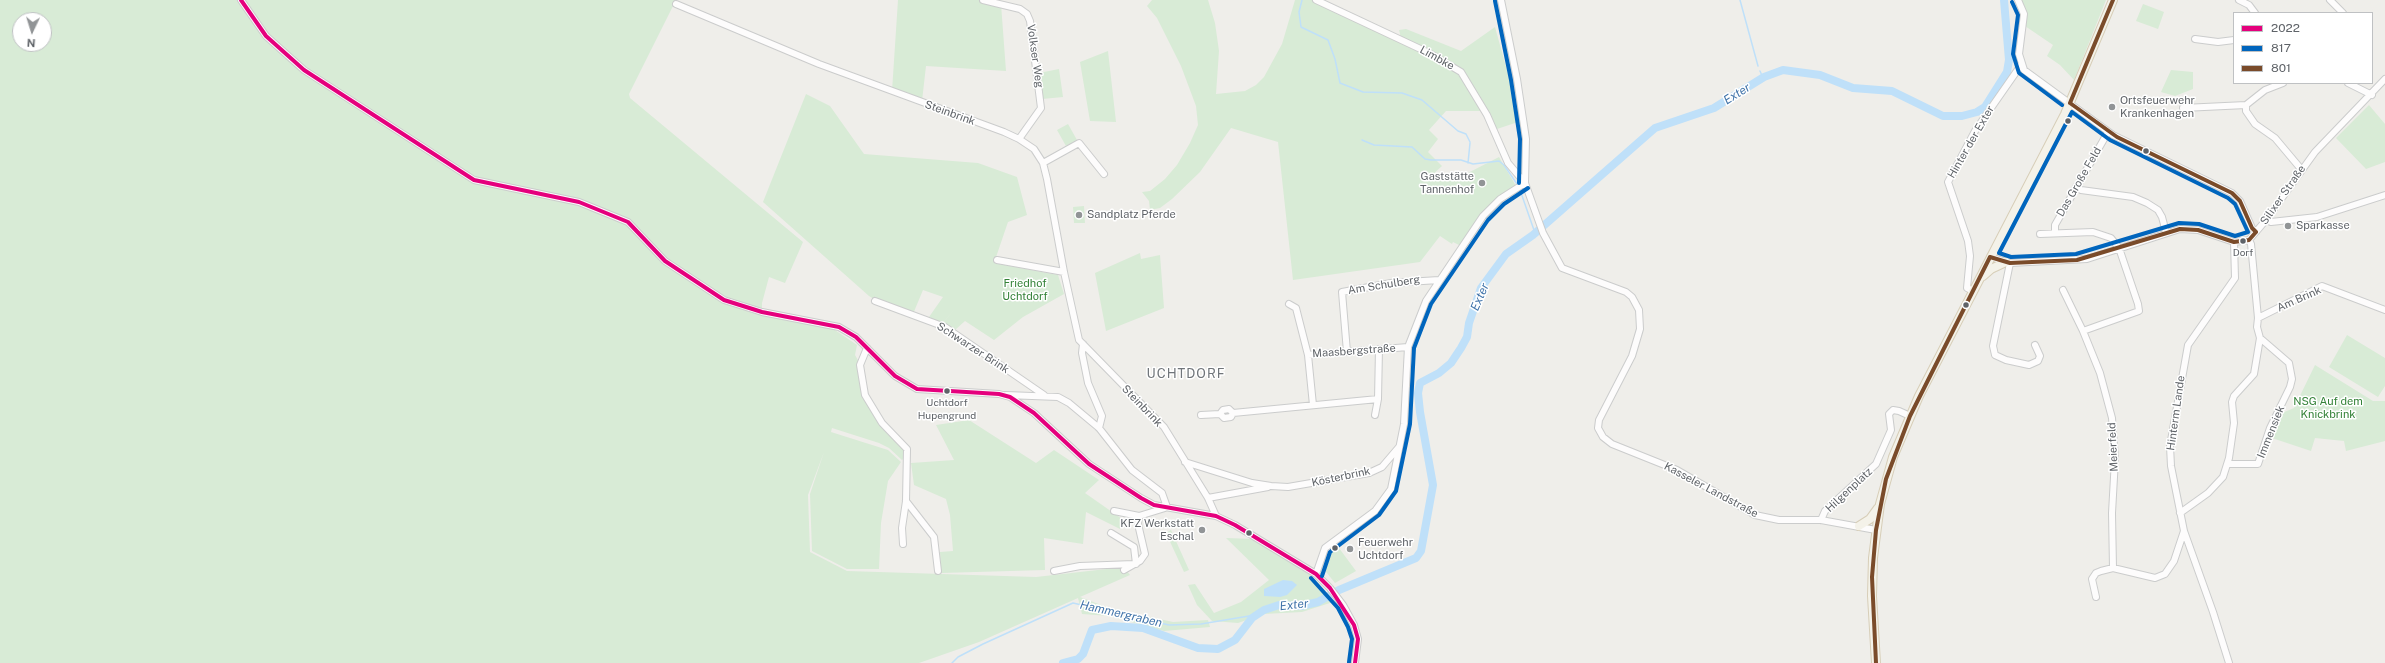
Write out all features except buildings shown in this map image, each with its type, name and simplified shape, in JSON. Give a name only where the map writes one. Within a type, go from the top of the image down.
[{"type":"main road","points":[[1876,663],[1872,596],[1876,530],[1886,479],[1910,416],[2070,103],[2113,0]]},
{"type":"main road","points":[[1979,279],[1991,269],[2008,262]]},
{"type":"main road","points":[[1859,526],[1870,519],[1880,504]]},
{"type":"street","name":"Schwarzer Brink","points":[[241,0],[266,36],[304,70],[474,180],[579,202],[628,222],[665,261],[724,300],[762,312],[839,327],[856,338],[895,376],[917,389],[1058,397],[1064,400],[1099,428],[1132,470],[1162,493],[1167,507]]},
{"type":"street","name":"Volkser Weg","points":[[983,0],[1020,9],[1027,14],[1030,21],[1041,108],[1019,139]]},
{"type":"street","name":"Limbke","points":[[1316,0],[1429,53],[1461,72],[1487,115],[1508,163],[1525,183]]},
{"type":"street","name":"Kasseler Landstraße","points":[[1501,0],[1517,79],[1526,139],[1525,183],[1538,222],[1562,268],[1626,292],[1632,297],[1639,310],[1640,329],[1634,351],[1599,420],[1598,428],[1603,437],[1612,444],[1677,470],[1755,515],[1779,520],[1821,520],[1876,530]]},
{"type":"street","points":[[2018,0],[2024,14],[2019,48],[2021,66],[2037,80],[2108,132],[2232,193],[2240,201],[2252,228],[2256,232]]},
{"type":"street","points":[[2239,0],[2249,5],[2254,12]]},
{"type":"street","points":[[2330,0],[2342,12]]},
{"type":"street","name":"Steinbrink","points":[[676,4],[819,64],[1019,139],[1034,149],[1043,163],[1077,334],[1083,344],[1130,393],[1153,414],[1208,498],[1216,516]]},
{"type":"street","points":[[2194,39],[2218,42],[2233,40]]},
{"type":"street","name":"Hinter der Exter","points":[[1973,291],[1967,288],[1970,256],[1968,241],[1948,182],[1978,126],[2021,66]]},
{"type":"street","name":"Silixer Straße","points":[[2249,240],[2266,220],[2301,169],[2372,95],[2385,79]]},
{"type":"street","points":[[2354,84],[2372,95]]},
{"type":"street","points":[[2183,108],[2246,105],[2269,85]]},
{"type":"street","points":[[2246,105],[2246,111],[2255,124],[2275,138],[2301,169]]},
{"type":"street","name":"Das Große Feld","points":[[2055,233],[2055,225],[2108,132]]},
{"type":"street","points":[[1043,163],[1079,143],[1104,174]]},
{"type":"street","points":[[1316,574],[1320,559],[1329,544],[1375,511],[1387,497],[1395,479],[1404,424],[1408,347],[1422,309],[1439,280],[1483,216],[1500,200],[1525,183]]},
{"type":"street","points":[[2076,187],[2081,190],[2133,197],[2147,203],[2158,210],[2162,217],[2166,232]]},
{"type":"street","points":[[2266,220],[2271,222],[2317,217],[2385,195]]},
{"type":"street","points":[[1990,257],[2008,262],[2077,260],[2166,232],[2193,230],[2234,242],[2249,240],[2251,244],[2258,318],[2257,327],[2260,338],[2254,374],[2234,396],[2232,402],[2234,423],[2228,464],[2223,477],[2215,486],[2180,513]]},
{"type":"street","points":[[2040,234],[2102,233],[2111,238],[2119,248],[2139,311],[2083,331]]},
{"type":"street","name":"Hinterm Lande","points":[[2229,663],[2214,612],[2184,531],[2171,466],[2170,446],[2183,364],[2188,345],[2235,278],[2234,242]]},
{"type":"street","points":[[997,260],[1064,272]]},
{"type":"street","points":[[2008,262],[1993,346],[1995,355],[2006,360],[2029,365],[2038,361],[2040,356],[2034,345]]},
{"type":"street","name":"Am Schulberg","points":[[1347,352],[1342,292],[1391,283],[1439,280]]},
{"type":"street","name":"Am Brink","points":[[2258,318],[2322,286],[2385,310]]},
{"type":"street","name":"Meierfeld","points":[[2063,290],[2083,331],[2100,373],[2112,418],[2115,459],[2112,514],[2113,568]]},
{"type":"street","name":"Schwarzer Brink","points":[[875,301],[945,327],[1045,396]]},
{"type":"street","name":"Maasbergstraße","points":[[1289,304],[1296,308],[1308,355],[1408,347]]},
{"type":"street","name":"Immensiek","points":[[2228,464],[2258,464],[2270,428],[2290,387],[2292,379],[2289,363],[2260,338]]},
{"type":"street","name":"Steinbrink","points":[[1083,344],[1082,353],[1088,382],[1102,416],[1099,428]]},
{"type":"street","points":[[867,348],[860,365],[865,394],[882,422],[907,449],[906,501],[902,528],[903,544]]},
{"type":"street","points":[[1375,415],[1378,399],[1379,349]]},
{"type":"street","points":[[1308,355],[1313,405]]},
{"type":"street","points":[[999,394],[1010,397],[1034,413],[1089,464],[1147,502],[1216,516],[1235,525],[1316,574],[1330,588],[1354,625],[1358,639],[1355,663]]},
{"type":"street","points":[[1201,415],[1220,414],[1223,410],[1229,410],[1233,413],[1378,399]]},
{"type":"street","name":"Hilgenplatz","points":[[1821,520],[1825,511],[1876,464],[1891,430],[1889,414],[1893,410],[1910,416]]},
{"type":"street","name":"Kösterbrink","points":[[1208,498],[1272,486],[1308,484],[1369,473],[1382,467],[1400,445]]},
{"type":"street","name":"Kösterbrink","points":[[1185,462],[1272,486]]},
{"type":"street","points":[[906,501],[934,537],[938,571]]},
{"type":"street","points":[[1114,511],[1139,516],[1167,507]]},
{"type":"street","points":[[1124,570],[1136,564],[1145,554],[1138,524],[1139,516]]},
{"type":"street","points":[[2096,597],[2094,575],[2101,570],[2113,568],[2149,578],[2160,576],[2168,571],[2174,561],[2184,531]]},
{"type":"street","points":[[1111,533],[1134,547],[1136,564]]},
{"type":"street","points":[[1054,571],[1080,566],[1136,564]]},
{"type":"green space","points":[[0,0],[676,0],[629,94],[630,98],[803,242],[785,283],[769,277],[762,303],[762,315],[832,328],[857,345],[855,355],[859,362],[864,395],[906,450],[906,457],[902,460],[889,448],[879,443],[832,428],[831,432],[888,450],[901,462],[888,481],[881,523],[879,569],[847,569],[812,551],[810,494],[824,452],[808,495],[810,552],[847,571],[1036,577],[1124,567],[1130,575],[1080,597],[1109,608],[1173,622],[1208,620],[1210,627],[1164,631],[1110,616],[1082,614],[1078,598],[979,642],[919,663],[0,663]]},
{"type":"green space","points":[[898,0],[983,0],[1001,4],[1006,71],[926,66],[922,101],[892,91]]},
{"type":"green space","points":[[1152,0],[1208,0],[1215,23],[1219,51],[1216,94],[1245,91],[1256,85],[1264,77],[1282,44],[1295,0],[1313,0],[1402,42],[1399,30],[1406,29],[1461,51],[1495,27],[1521,121],[1497,129],[1489,111],[1446,111],[1429,130],[1438,139],[1428,152],[1442,166],[1430,177],[1466,174],[1499,157],[1516,186],[1459,245],[1453,242],[1452,244],[1440,236],[1420,262],[1293,280],[1278,142],[1231,128],[1200,172],[1172,199],[1160,208],[1150,210],[1149,201],[1142,192],[1150,191],[1165,179],[1177,165],[1190,143],[1198,125],[1196,106],[1181,66],[1157,18],[1147,6]]},
{"type":"green space","points":[[2021,0],[2106,0],[2074,80],[2060,65],[2047,56],[2053,45],[2025,26],[2025,14]]},
{"type":"green space","points":[[2143,4],[2164,12],[2158,29],[2136,21]]},
{"type":"green space","points":[[1108,51],[1116,122],[1090,121],[1080,62]]},
{"type":"green space","points":[[1059,69],[1063,97],[1042,99],[1039,73]]},
{"type":"green space","points":[[2171,70],[2193,72],[2193,89],[2175,96],[2161,92]]},
{"type":"green space","name":"Friedhof Uchtdorf","points":[[806,94],[830,106],[864,154],[978,163],[1017,177],[1027,215],[1008,222],[994,263],[1058,275],[1064,294],[1023,317],[994,340],[965,321],[955,330],[929,317],[943,297],[923,290],[913,314],[877,301],[869,296],[763,202]]},
{"type":"green space","points":[[2369,105],[2385,124],[2385,162],[2366,169],[2336,138]]},
{"type":"green space","points":[[1068,124],[1077,140],[1066,146],[1057,130]]},
{"type":"green space","name":"Sandplatz Pferde","points":[[1084,206],[1085,223],[1074,223],[1073,207]]},
{"type":"green space","points":[[1140,253],[1141,259],[1160,255],[1164,308],[1106,331],[1095,273]]},
{"type":"green space","points":[[2347,335],[2385,358],[2385,386],[2378,397],[2329,367]]},
{"type":"green space","name":"NSG Auf dem Knickbrink","points":[[2315,365],[2373,401],[2385,401],[2385,441],[2346,451],[2344,441],[2315,438],[2311,451],[2272,438],[2282,413],[2294,408]]},
{"type":"green space","points":[[969,420],[1036,463],[1054,450],[1099,480],[1085,493],[1125,521],[1120,529],[1086,512],[1083,544],[1044,538],[1045,570],[941,573],[940,552],[953,551],[950,515],[946,499],[914,485],[911,463],[954,460],[936,425]]},
{"type":"green space","points":[[1171,530],[1189,570],[1184,572],[1166,533]]},
{"type":"green space","points":[[1226,538],[1254,539],[1312,576],[1333,602],[1302,612],[1264,614],[1238,623],[1212,621],[1197,605],[1188,585],[1195,584],[1214,613],[1241,602],[1269,580]]},
{"type":"green space","points":[[1336,544],[1356,571],[1335,583],[1323,568],[1329,551]]},
{"type":"water","points":[[1283,580],[1292,581],[1297,585],[1287,595],[1280,597],[1264,596],[1264,589]]},
{"type":"waterway","points":[[1302,0],[1299,12],[1301,27],[1328,40],[1335,59],[1340,83],[1363,92],[1402,93],[1422,100],[1458,131],[1466,134],[1470,142]]},
{"type":"waterway","points":[[1740,0],[1758,66]]},
{"type":"waterway","name":"Exter","points":[[1063,663],[1078,659],[1083,654],[1092,630],[1111,626],[1143,628],[1198,648],[1218,649],[1235,640],[1252,618],[1264,610],[1279,605],[1301,606],[1318,602],[1339,590],[1416,558],[1421,551],[1433,485],[1420,412],[1418,393],[1420,383],[1439,373],[1451,363],[1467,337],[1469,323],[1481,288],[1506,254],[1533,235],[1655,128],[1714,108],[1764,77],[1783,70],[1820,75],[1853,88],[1892,91],[1943,116],[1962,116],[1977,112],[1985,107],[2007,72],[2009,60],[2004,0]]},
{"type":"waterway","name":"Exter","points":[[1760,71],[1763,78]]},
{"type":"waterway","points":[[1362,140],[1374,145],[1412,147],[1425,159],[1431,160],[1461,160],[1473,164],[1499,161],[1504,165],[1517,184]]},
{"type":"waterway","points":[[1468,163],[1470,143]]},
{"type":"waterway","points":[[1520,190],[1535,233]]},
{"type":"waterway","name":"Hammergraben","points":[[952,663],[958,657],[983,644],[1073,603],[1169,625],[1201,624],[1255,615]]},
{"type":"transit line","name":"2022","points":[[241,0],[266,36],[304,70],[474,180],[579,202],[628,222],[665,261],[724,300],[762,312],[839,327],[856,337],[895,376],[917,389],[999,394],[1010,397],[1034,413],[1089,464],[1141,498],[1154,505],[1216,516],[1235,525],[1316,574],[1330,588],[1354,625],[1358,639],[1355,663]]},
{"type":"transit line","name":"801","points":[[2070,103],[2113,0]]},
{"type":"transit line","name":"817","points":[[1495,1],[1511,80],[1520,139],[1519,183]]},
{"type":"transit line","name":"817","points":[[2012,2],[2018,15],[2013,54],[2019,73],[2062,105]]},
{"type":"transit line","name":"801","points":[[2070,103],[2117,137],[2232,193],[2240,201],[2252,228],[2256,232]]},
{"type":"transit line","name":"817","points":[[2072,112],[2110,140],[2228,198],[2235,204],[2248,232],[2235,236],[2199,224],[2179,223],[2076,254],[2011,257],[1999,253],[2072,112]]},
{"type":"transit line","name":"817","points":[[1322,576],[1330,552],[1379,515],[1396,491],[1410,424],[1414,348],[1431,304],[1488,220],[1504,204],[1528,188]]},
{"type":"transit line","name":"801","points":[[1990,257],[2010,263],[2077,260],[2180,229],[2198,230],[2234,242],[2249,240],[2256,232]]},
{"type":"transit line","name":"801","points":[[1876,663],[1872,577],[1876,530],[1886,479],[1910,416],[1990,257]]},
{"type":"transit line","name":"817","points":[[1311,578],[1338,608],[1348,627],[1352,639],[1349,662]]},
{"type":"place","name":"Ortsfeuerwehr Krankenhagen","points":[[2112,107]]},
{"type":"place","name":"Gaststätte Tannenhof","points":[[1482,183]]},
{"type":"place","name":"Sandplatz Pferde","points":[[1079,215]]},
{"type":"place","name":"Sparkasse","points":[[2288,226]]},
{"type":"place","name":"Dorf","points":[[2243,241]]},
{"type":"place","name":"Uchtdorf Hupengrund","points":[[947,391]]},
{"type":"place","name":"KFZ Werkstatt Eschal","points":[[1202,530]]},
{"type":"place","name":"Feuerwehr Uchtdorf","points":[[1350,549]]},
{"type":"district","name":"UCHTDORF","points":[[1186,374]]}]
